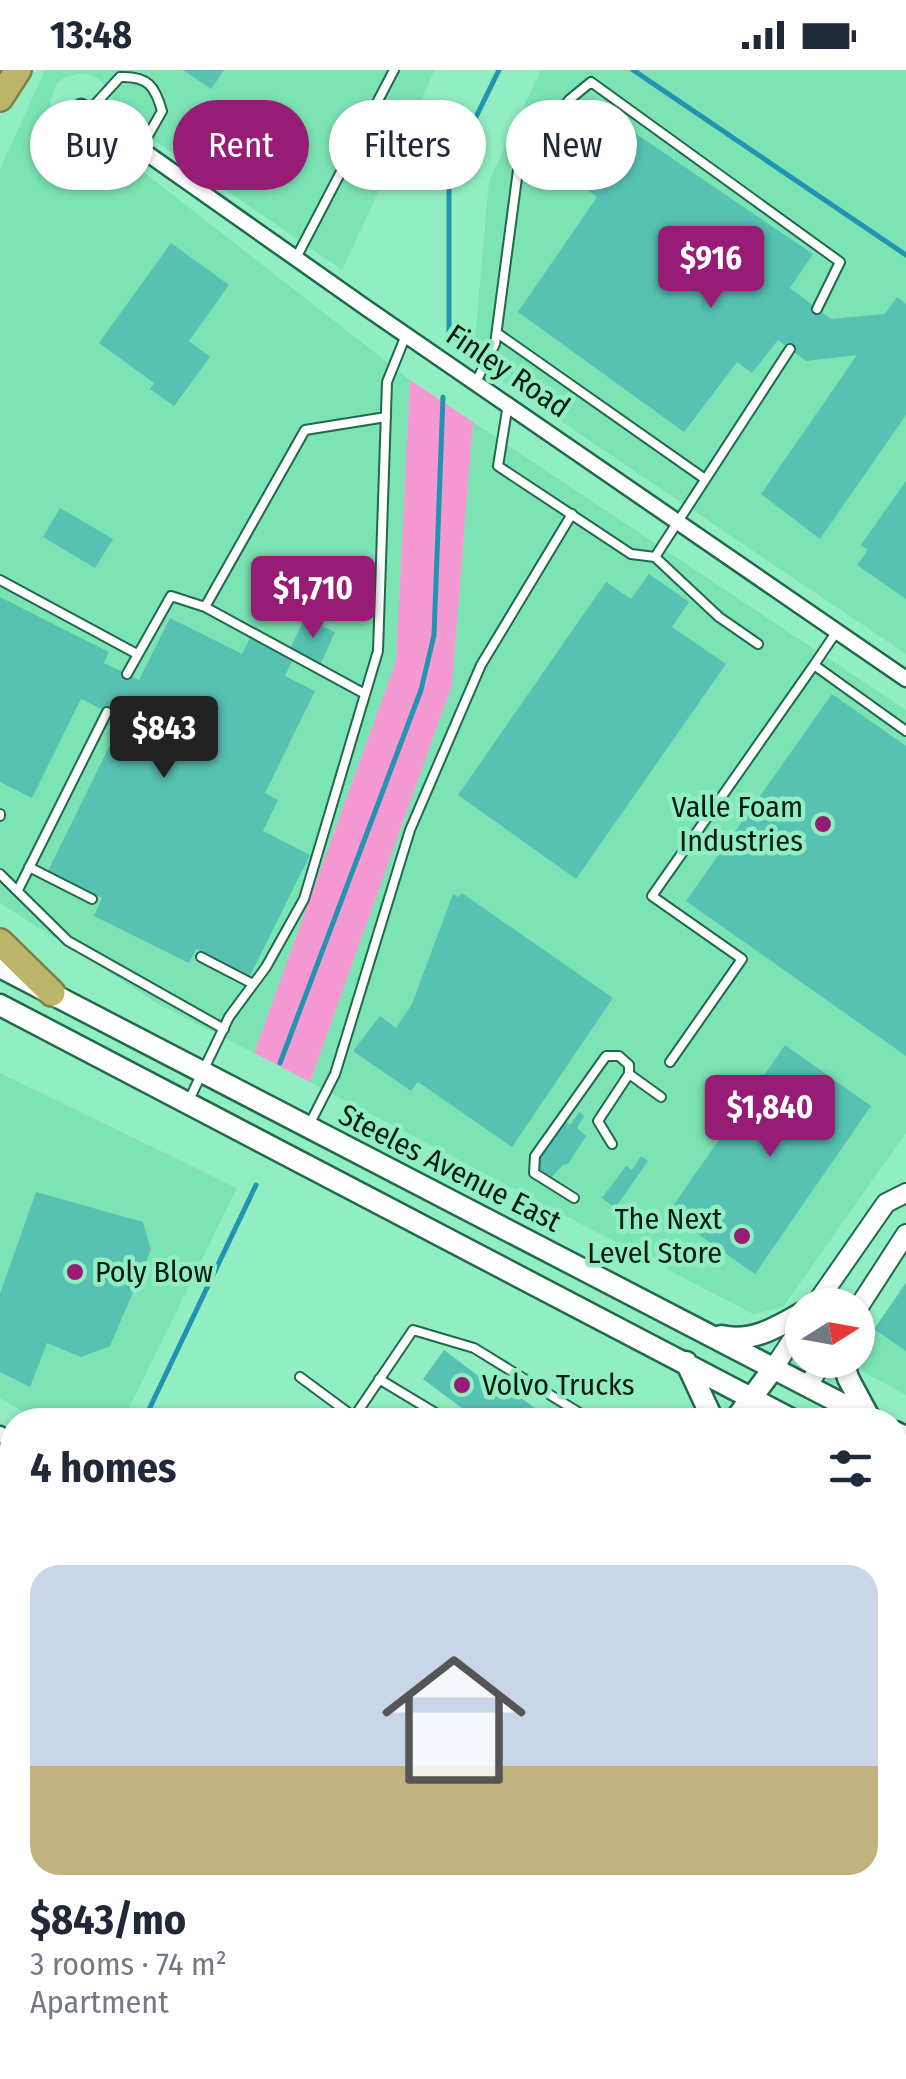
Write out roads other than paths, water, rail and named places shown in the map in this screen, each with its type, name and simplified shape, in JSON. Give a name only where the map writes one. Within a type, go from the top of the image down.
[{"type":"highway","points":[[0,98],[18,70]]},
{"type":"highway","points":[[0,942],[52,993]]},
{"type":"main road","name":"Steeles Avenue East","points":[[0,967],[850,1408]]},
{"type":"main road","points":[[0,1005],[769,1408]]},
{"type":"main road","points":[[702,1332],[737,1340],[785,1322]]},
{"type":"main road","points":[[686,1362],[707,1408]]},
{"type":"main road","points":[[742,1408],[772,1369]]},
{"type":"main road","points":[[848,1378],[866,1408]]},
{"type":"main road","points":[[794,1408],[807,1387]]},
{"type":"street","name":"Finley Road","points":[[153,157],[906,679]]},
{"type":"street","points":[[827,1288],[886,1203],[906,1192]]},
{"type":"street","points":[[871,1288],[906,1234]]},
{"type":"street","points":[[772,1369],[785,1350]]},
{"type":"street","points":[[807,1387],[813,1378]]},
{"type":"lane","points":[[296,258],[394,70]]},
{"type":"lane","points":[[95,100],[120,77],[138,76],[156,90],[162,112],[153,127]]},
{"type":"lane","points":[[476,382],[497,334],[518,170],[569,100],[591,82],[840,262],[817,309]]},
{"type":"lane","points":[[497,334],[705,479]]},
{"type":"lane","points":[[187,1104],[224,1029],[304,899],[378,652],[388,382],[406,335]]},
{"type":"lane","points":[[655,556],[790,349]]},
{"type":"lane","points":[[508,404],[498,466],[631,554],[655,556],[720,617],[758,644]]},
{"type":"lane","points":[[205,607],[305,430],[386,416]]},
{"type":"lane","points":[[308,1128],[335,1074],[418,811],[481,665],[572,514]]},
{"type":"lane","points":[[0,580],[137,654]]},
{"type":"lane","points":[[127,674],[171,596],[205,607],[365,694]]},
{"type":"lane","points":[[670,1062],[742,959],[652,896],[837,631]]},
{"type":"lane","points":[[814,666],[906,731]]},
{"type":"lane","points":[[18,890],[107,712]]},
{"type":"lane","points":[[29,867],[92,899]]},
{"type":"lane","points":[[0,874],[68,941],[224,1029]]},
{"type":"lane","points":[[200,957],[254,984]]},
{"type":"lane","points":[[574,1198],[534,1173],[535,1156],[606,1056],[619,1056],[628,1065],[629,1074],[598,1121],[612,1144]]},
{"type":"lane","points":[[629,1074],[661,1096]]},
{"type":"lane","points":[[360,1408],[412,1330],[474,1348],[572,1408]]},
{"type":"lane","points":[[300,1377],[340,1408]]},
{"type":"lane","points":[[379,1379],[427,1408]]},
{"type":"waterway","points":[[449,337],[449,172],[499,70]]},
{"type":"waterway","points":[[633,70],[906,255]]},
{"type":"waterway","points":[[280,1063],[421,690],[434,635],[443,397]]},
{"type":"waterway","points":[[150,1408],[256,1185]]},
{"type":"place","name":"Valle Foam Industries","points":[[823,824]]},
{"type":"place","name":"The Next Level Store","points":[[742,1236]]},
{"type":"place","name":"Poly Blow","points":[[75,1272]]},
{"type":"place","name":"Volvo Trucks","points":[[462,1385]]}]
